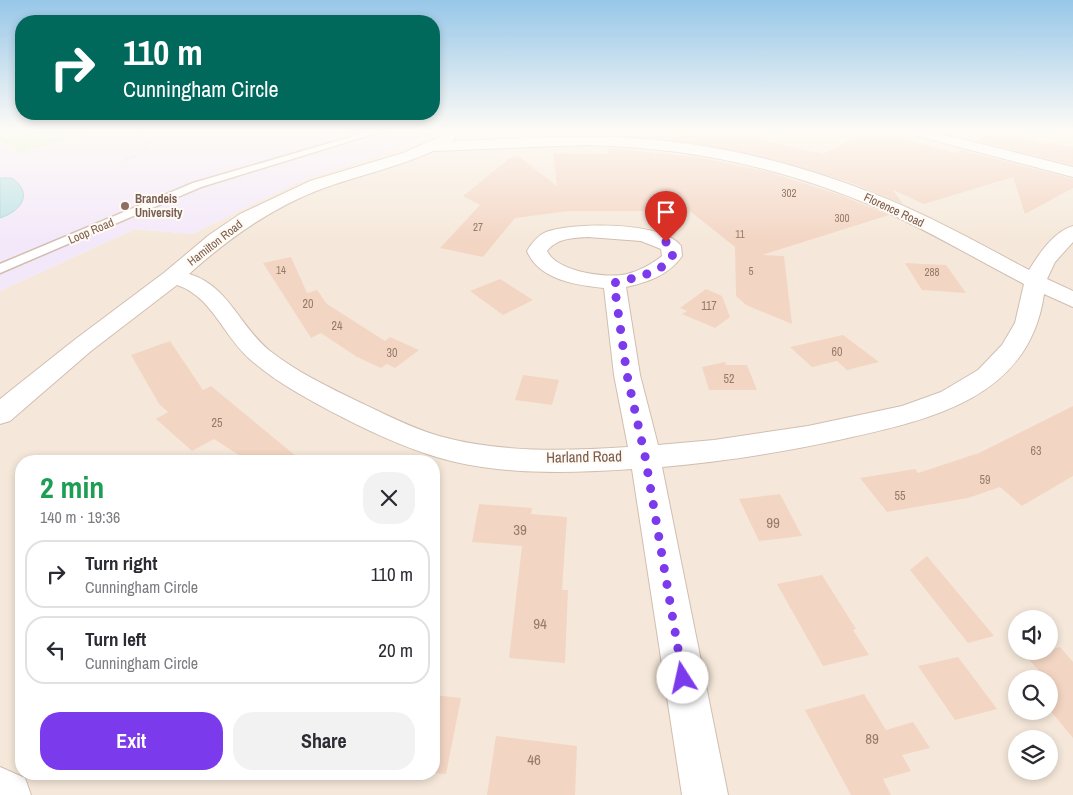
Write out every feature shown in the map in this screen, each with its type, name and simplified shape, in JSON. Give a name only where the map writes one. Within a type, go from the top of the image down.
[{"type":"street","name":"Hamilton Road","points":[[0,414],[82,346],[173,278],[226,232],[272,204],[328,180],[371,167]]},
{"type":"street","name":"Florence Road","points":[[773,167],[822,181],[882,203],[1073,300]]},
{"type":"street","points":[[1054,167],[1073,172]]},
{"type":"street","points":[[588,230],[643,235],[660,240],[671,246],[672,256],[664,265],[646,274],[614,283],[576,277],[551,268],[540,260],[537,251],[539,246],[555,236],[588,230]]},
{"type":"street","name":"Harland Road","points":[[173,278],[196,284],[210,293],[241,337],[270,363],[322,395],[404,435],[430,445],[478,455],[551,459],[645,456],[742,446],[829,432],[909,413],[954,396],[981,381],[997,367],[1014,346],[1025,328],[1030,314],[1036,282],[1043,266],[1073,232]]},
{"type":"street","points":[[614,283],[627,375],[645,456],[705,795]]},
{"type":"street","points":[[0,790],[8,795]]},
{"type":"lane","name":"Loop Road","points":[[0,269],[197,185],[250,167]]},
{"type":"shaded area","points":[[0,167],[343,167],[296,183],[192,234],[135,229],[0,291]]},
{"type":"shaded area","points":[[343,167],[1073,167],[1073,795],[0,795],[0,291],[135,229],[192,234],[296,183]]},
{"type":"water","points":[[0,178],[12,178],[19,184],[23,196],[19,206],[14,211],[0,218]]},
{"type":"building","points":[[499,167],[532,167],[557,186],[555,167],[745,167],[769,172],[840,195],[889,215],[762,255],[784,256],[792,324],[746,305],[736,296],[735,247],[690,211],[684,219],[645,211],[568,211],[515,218],[483,257],[440,248],[480,205],[463,196]]},
{"type":"building","points":[[800,167],[1027,167],[1073,179],[1073,188],[1025,214],[1013,177],[924,204],[893,190],[903,204],[855,184]]},
{"type":"building","points":[[291,257],[307,293],[317,290],[327,304],[385,341],[390,337],[419,350],[395,368],[387,364],[381,368],[357,357],[321,333],[311,338],[263,263]]},
{"type":"building","points":[[905,263],[946,265],[966,293],[922,290]]},
{"type":"building","points":[[500,279],[533,300],[503,315],[470,291]]},
{"type":"building","points":[[706,289],[722,296],[730,317],[715,328],[682,314],[687,311],[680,308]]},
{"type":"building","points":[[843,335],[879,362],[847,370],[837,361],[812,367],[790,347]]},
{"type":"building","points":[[170,341],[203,390],[211,386],[295,455],[239,455],[214,439],[192,451],[156,419],[168,412],[159,404],[131,355]]},
{"type":"building","points":[[725,362],[726,365],[747,365],[757,390],[709,390],[702,367]]},
{"type":"building","points":[[523,375],[559,380],[552,405],[515,400]]},
{"type":"building","points":[[1073,406],[1073,476],[1022,506],[1000,487],[968,498],[887,512],[860,478],[915,469],[918,473],[979,453]]},
{"type":"building","points":[[780,494],[802,536],[759,541],[739,499]]},
{"type":"building","points":[[479,504],[532,508],[531,514],[567,517],[562,590],[568,590],[565,663],[509,658],[522,546],[472,542]]},
{"type":"building","points":[[927,556],[994,636],[968,643],[910,570]]},
{"type":"building","points":[[822,575],[856,629],[853,630],[869,655],[823,666],[777,584]]},
{"type":"building","points":[[1060,647],[1073,662],[1073,738],[1058,720],[1058,670],[1038,670],[1029,660],[1058,660],[1058,648]]},
{"type":"building","points":[[958,657],[997,709],[955,720],[918,666]]},
{"type":"building","points":[[864,694],[886,730],[913,722],[930,748],[902,755],[911,771],[883,779],[891,795],[851,795],[805,710]]},
{"type":"building","points":[[440,696],[461,698],[446,774],[440,774]]},
{"type":"building","points":[[496,736],[577,746],[575,795],[487,795]]},
{"type":"place","name":"Brandeis University","points":[[125,206]]},
{"type":"route","points":[[666,242],[671,246],[673,254],[664,265],[646,274],[614,283],[627,375],[645,456],[683,678]]}]
